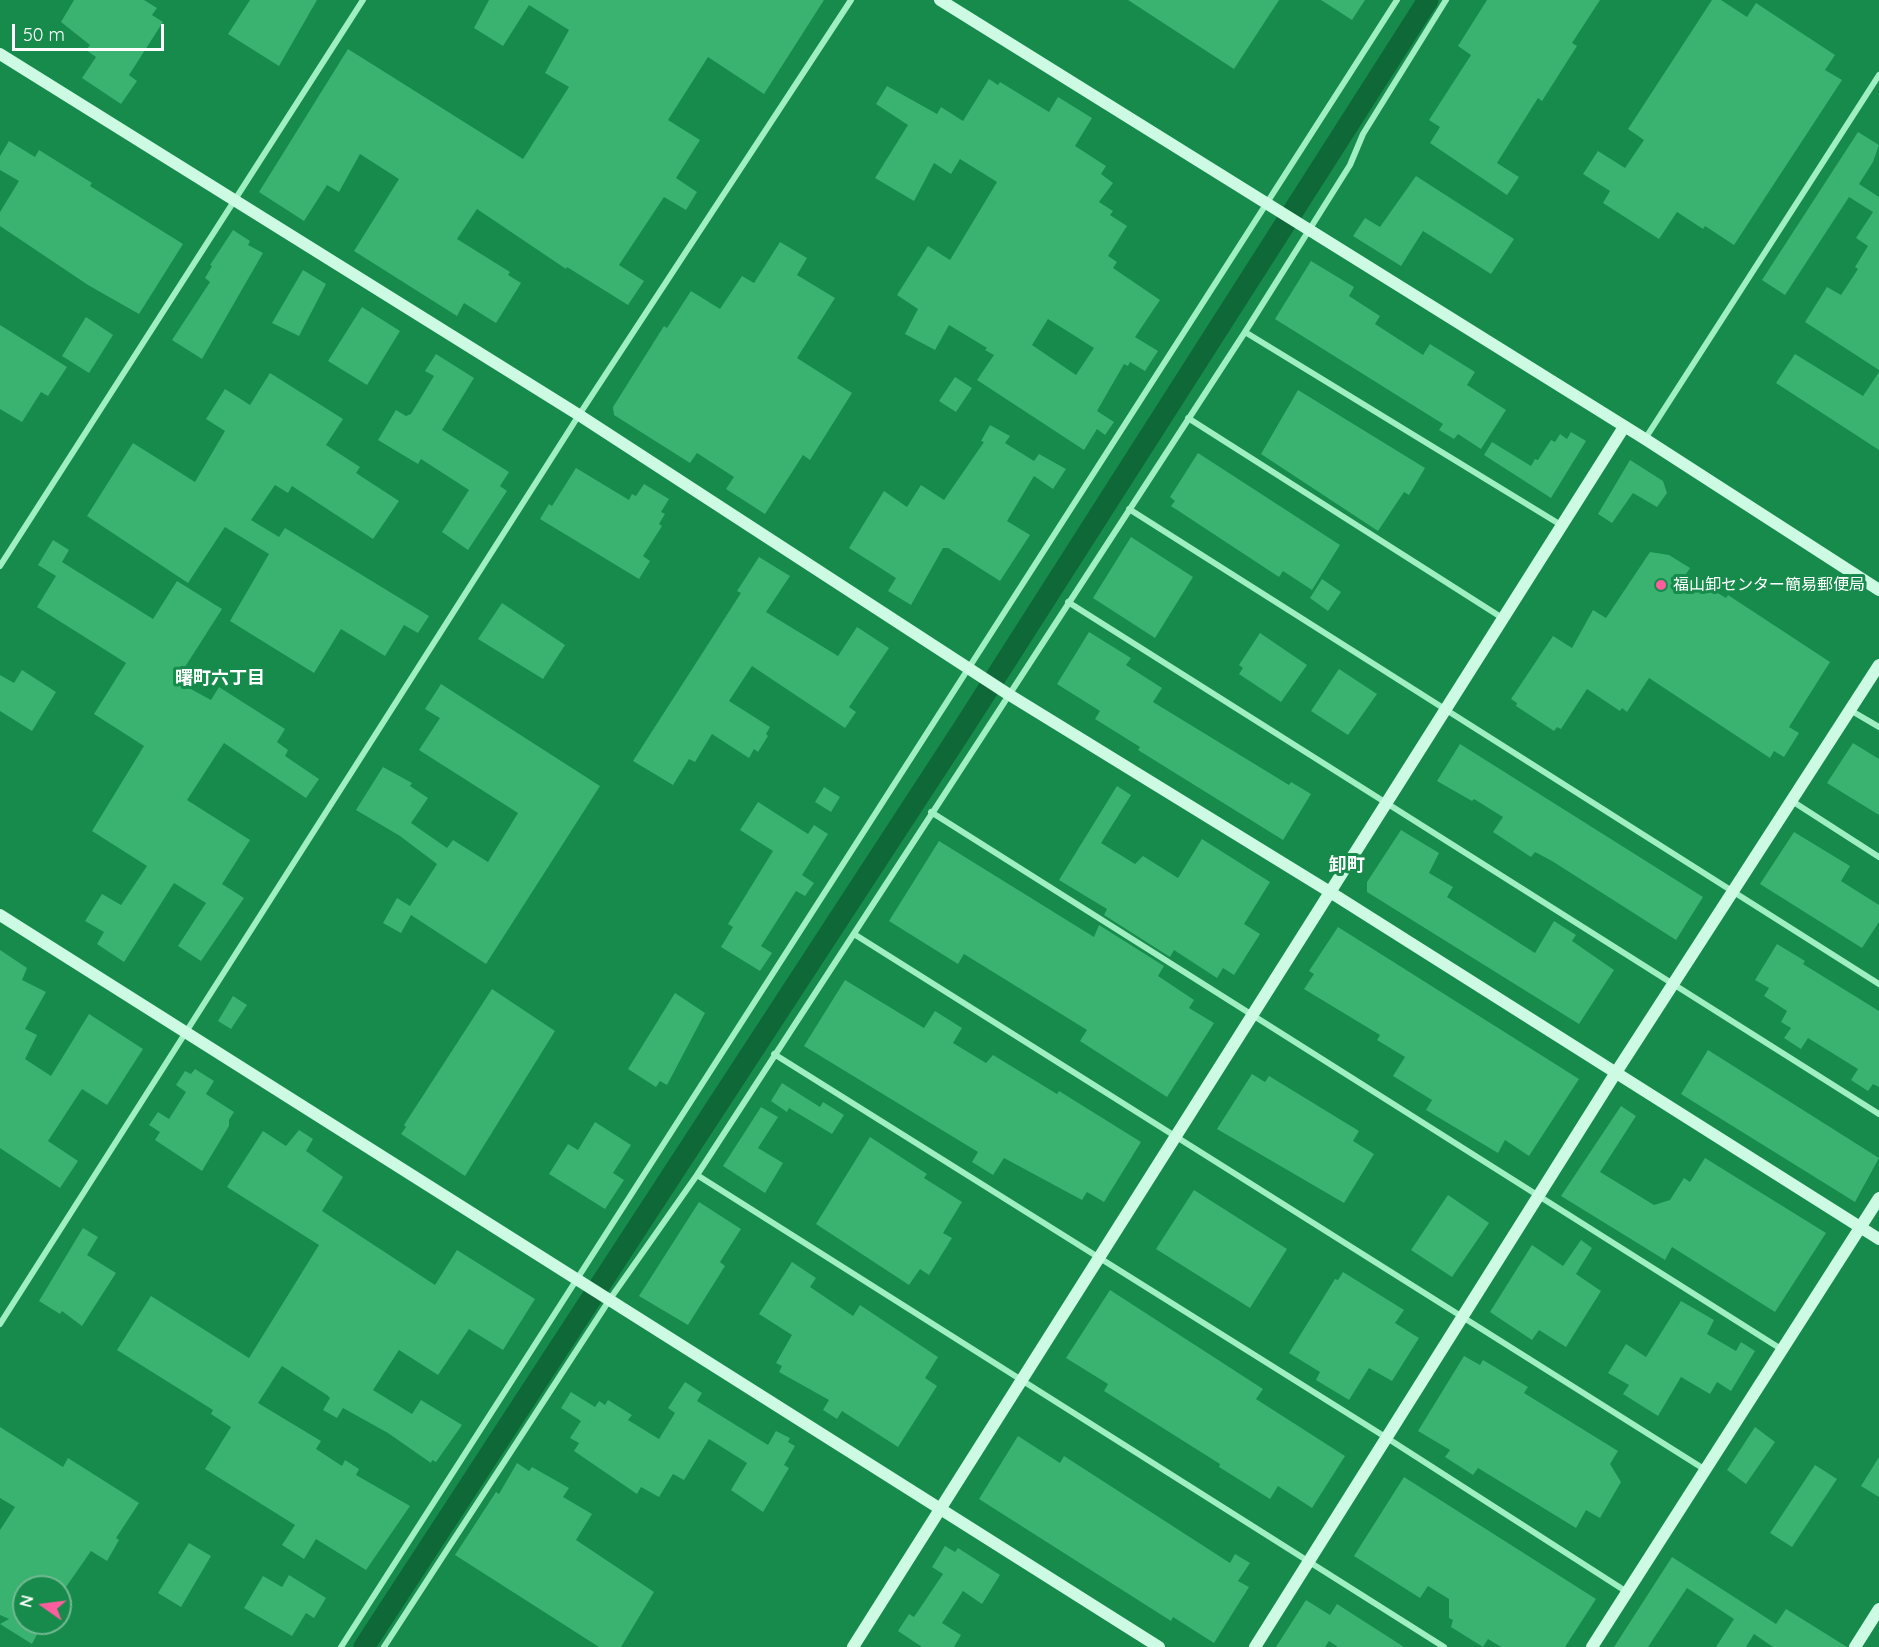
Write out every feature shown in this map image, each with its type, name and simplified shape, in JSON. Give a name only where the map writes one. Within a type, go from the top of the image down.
[{"type":"street","points":[[0,566],[363,0]]},
{"type":"street","points":[[0,1324],[187,1034],[579,415],[851,0]]},
{"type":"street","points":[[940,0],[1645,439],[1879,590]]},
{"type":"street","points":[[341,1647],[975,671],[1270,207],[1397,0]]},
{"type":"street","points":[[384,1647],[607,1298],[697,1174],[854,934],[1004,691],[1068,602],[1245,332],[1304,227],[1350,165],[1363,134],[1446,0]]},
{"type":"street","points":[[0,54],[579,415],[1004,691],[1330,892],[1879,1239]]},
{"type":"street","points":[[1645,439],[1879,75]]},
{"type":"street","points":[[1245,332],[1561,525]]},
{"type":"street","points":[[1188,418],[1505,620]]},
{"type":"street","points":[[853,1647],[1024,1381],[1330,892],[1505,620],[1561,525],[1624,427]]},
{"type":"street","points":[[1130,509],[1879,984]]},
{"type":"street","points":[[1068,602],[1879,1114]]},
{"type":"street","points":[[1255,1647],[1615,1074],[1879,665]]},
{"type":"street","points":[[1850,711],[1879,728]]},
{"type":"street","points":[[1792,801],[1879,857]]},
{"type":"street","points":[[931,812],[1780,1349]]},
{"type":"street","points":[[0,915],[1159,1647]]},
{"type":"street","points":[[854,934],[1704,1469]]},
{"type":"street","points":[[774,1054],[1387,1438],[1627,1592]]},
{"type":"street","points":[[697,1174],[1444,1647]]},
{"type":"street","points":[[1592,1647],[1780,1349],[1879,1198]]},
{"type":"street","points":[[1855,1647],[1879,1609]]},
{"type":"building","points":[[74,0],[144,0],[157,8],[152,15],[163,22],[129,75],[137,81],[121,104],[82,78],[96,57],[86,50],[90,45],[61,22]]},
{"type":"building","points":[[250,0],[317,0],[279,66],[228,34]]},
{"type":"building","points":[[489,0],[824,0],[764,94],[708,57],[668,120],[700,140],[676,178],[697,192],[686,210],[664,197],[619,265],[644,281],[628,305],[567,267],[566,269],[477,209],[457,239],[510,272],[508,275],[521,283],[496,323],[464,303],[457,316],[354,251],[399,179],[360,154],[339,192],[327,185],[304,221],[259,192],[348,49],[523,159],[569,87],[545,73],[569,30],[529,5],[503,46],[474,28]]},
{"type":"building","points":[[1128,0],[1279,0],[1234,69]]},
{"type":"building","points":[[1321,0],[1365,0],[1352,20]]},
{"type":"building","points":[[1487,0],[1600,0],[1572,43],[1577,46],[1542,101],[1538,98],[1497,163],[1519,177],[1507,195],[1430,143],[1440,127],[1429,120],[1471,55],[1458,46]]},
{"type":"building","points":[[1712,0],[1721,0],[1747,17],[1756,3],[1835,55],[1825,70],[1842,80],[1734,245],[1705,226],[1703,229],[1677,212],[1659,239],[1603,203],[1610,191],[1583,174],[1598,151],[1625,168],[1644,140],[1628,129]]},
{"type":"building","points":[[989,79],[998,85],[1000,82],[1049,112],[1058,97],[1092,118],[1075,146],[1106,166],[1101,174],[1113,183],[1099,202],[1113,211],[1110,215],[1127,226],[1108,256],[1117,262],[1113,268],[1160,300],[1135,337],[1158,351],[1145,371],[1130,362],[1128,366],[1124,364],[1097,411],[1114,422],[1105,435],[1097,429],[1084,450],[977,380],[994,355],[985,350],[987,348],[949,325],[935,350],[905,334],[918,309],[897,295],[928,246],[950,260],[997,182],[960,159],[951,174],[934,163],[914,201],[875,178],[908,125],[876,104],[887,86],[937,114],[941,107],[963,121]],"holes":[[[1048,319],[1094,348],[1076,375],[1032,345]]]},
{"type":"building","points":[[1858,132],[1879,145],[1873,162],[1859,184],[1879,197],[1879,370],[1805,322],[1827,287],[1841,295],[1858,269],[1855,267],[1868,246],[1856,238],[1873,212],[1849,197],[1785,295],[1762,280]]},
{"type":"building","points":[[9,141],[35,157],[39,150],[92,183],[90,186],[183,244],[139,314],[88,285],[0,226],[0,212],[19,181],[0,170],[0,156]]},
{"type":"building","points":[[1416,176],[1514,239],[1491,274],[1423,231],[1401,266],[1353,236],[1365,218],[1380,227]]},
{"type":"building","points":[[233,230],[250,241],[248,245],[263,253],[202,359],[172,340],[210,282],[205,278],[212,266],[210,265]]},
{"type":"building","points":[[780,242],[807,258],[797,275],[835,298],[797,358],[852,393],[810,460],[803,455],[765,514],[726,489],[734,477],[697,453],[690,463],[614,415],[613,407],[664,326],[667,328],[691,291],[720,309],[742,276],[754,283]]},
{"type":"building","points":[[1311,261],[1354,287],[1349,296],[1380,316],[1375,324],[1423,355],[1430,344],[1475,372],[1467,385],[1506,410],[1481,449],[1458,434],[1454,439],[1439,430],[1443,424],[1275,319]]},
{"type":"building","points":[[303,270],[326,284],[299,336],[272,323]]},
{"type":"building","points":[[362,307],[400,331],[367,385],[328,361]]},
{"type":"building","points":[[86,317],[113,335],[89,373],[62,356]]},
{"type":"building","points":[[0,325],[67,367],[48,396],[41,392],[22,422],[0,409]]},
{"type":"building","points":[[436,354],[474,378],[442,430],[509,472],[500,486],[507,491],[468,550],[442,532],[469,490],[421,459],[418,464],[378,440],[396,410],[406,416],[411,414],[434,376],[425,371]]},
{"type":"building","points":[[1795,354],[1863,396],[1879,372],[1879,450],[1776,383]]},
{"type":"building","points":[[270,373],[343,419],[326,445],[360,467],[356,473],[399,501],[373,539],[292,486],[288,493],[275,485],[251,520],[279,537],[285,528],[429,616],[418,633],[404,625],[385,656],[341,629],[314,673],[230,621],[269,554],[225,527],[188,583],[87,516],[133,443],[195,482],[225,431],[206,419],[225,389],[250,405]]},
{"type":"building","points":[[955,377],[972,388],[956,412],[939,401]]},
{"type":"building","points":[[1298,390],[1425,468],[1409,495],[1404,492],[1378,531],[1261,454]]},
{"type":"building","points":[[990,425],[1010,436],[1005,443],[1034,461],[1039,454],[1066,469],[1053,489],[1034,476],[1007,521],[1030,535],[1000,581],[948,548],[943,548],[911,605],[888,591],[896,578],[849,548],[884,491],[907,507],[921,485],[944,500],[984,442],[981,441]]},
{"type":"building","points":[[1571,432],[1586,441],[1551,498],[1484,455],[1492,442],[1531,466],[1535,459],[1538,460],[1551,440],[1555,442],[1560,434],[1567,439]]},
{"type":"building","points":[[1198,453],[1340,545],[1312,590],[1283,571],[1279,577],[1171,506],[1175,501],[1170,497]]},
{"type":"building","points":[[1630,460],[1663,481],[1667,493],[1657,507],[1633,493],[1612,523],[1598,514]]},
{"type":"building","points":[[576,468],[629,500],[632,494],[636,496],[644,484],[669,499],[661,512],[665,514],[659,524],[662,526],[643,556],[650,561],[639,579],[540,519],[549,504],[552,506]]},
{"type":"building","points":[[1131,537],[1193,577],[1155,638],[1093,598]]},
{"type":"building","points":[[53,540],[69,550],[62,562],[153,619],[177,581],[222,609],[176,681],[211,700],[219,687],[285,729],[277,742],[288,750],[285,756],[319,779],[306,798],[224,743],[187,800],[250,840],[222,884],[244,898],[201,961],[178,946],[206,903],[174,883],[124,962],[97,944],[104,932],[85,921],[102,894],[121,905],[147,866],[92,831],[144,746],[94,714],[126,663],[37,607],[56,576],[38,565]]},
{"type":"building","points":[[1650,552],[1669,555],[1690,568],[1686,574],[1726,598],[1728,595],[1830,662],[1789,727],[1799,733],[1784,757],[1774,751],[1770,758],[1649,678],[1627,712],[1622,708],[1620,711],[1587,689],[1561,729],[1557,727],[1554,731],[1516,706],[1517,703],[1511,699],[1553,636],[1572,648],[1593,610],[1606,618]]},
{"type":"building","points":[[759,557],[790,576],[766,612],[838,656],[857,627],[889,648],[849,707],[856,712],[845,728],[752,666],[729,701],[770,727],[766,734],[768,736],[758,752],[754,749],[749,758],[712,734],[695,762],[689,759],[673,785],[633,761],[741,593],[737,591]]},
{"type":"building","points":[[1322,579],[1341,592],[1328,611],[1310,598]]},
{"type":"building","points":[[502,603],[565,645],[543,679],[478,639]]},
{"type":"building","points":[[1089,632],[1131,658],[1126,665],[1162,688],[1153,702],[1289,785],[1291,782],[1311,794],[1283,840],[1138,750],[1140,747],[1095,719],[1100,711],[1057,684]]},
{"type":"building","points":[[1260,633],[1307,665],[1281,702],[1239,674],[1243,668],[1239,665]]},
{"type":"building","points":[[1339,669],[1377,694],[1348,735],[1311,711]]},
{"type":"building","points":[[22,670],[56,692],[32,731],[0,711],[0,675],[14,683]]},
{"type":"building","points":[[441,684],[600,786],[486,964],[411,915],[401,933],[383,923],[397,898],[410,906],[437,864],[400,836],[356,810],[383,767],[412,783],[410,786],[428,798],[411,823],[447,848],[453,840],[488,862],[518,813],[419,750],[440,718],[425,709]]},
{"type":"building","points":[[1853,743],[1879,759],[1879,815],[1827,783]]},
{"type":"building","points":[[1460,744],[1703,897],[1676,940],[1552,861],[1535,852],[1531,857],[1493,832],[1503,817],[1474,799],[1472,801],[1437,781]]},
{"type":"building","points":[[1117,786],[1131,795],[1101,843],[1135,864],[1143,856],[1178,878],[1202,839],[1270,882],[1244,924],[1260,934],[1234,975],[1223,968],[1217,978],[1174,950],[1170,957],[1104,915],[1107,909],[1059,880]]},
{"type":"building","points":[[824,787],[840,797],[831,812],[815,802]]},
{"type":"building","points":[[758,802],[808,834],[814,825],[828,834],[802,875],[814,883],[805,896],[796,891],[761,946],[772,953],[760,971],[721,947],[733,927],[728,924],[773,851],[740,830]]},
{"type":"building","points":[[1401,830],[1439,853],[1429,873],[1453,887],[1447,897],[1535,953],[1554,921],[1576,935],[1572,941],[1614,970],[1579,1024],[1367,892],[1367,882]]},
{"type":"building","points":[[1794,832],[1850,866],[1841,881],[1879,905],[1879,922],[1862,948],[1760,884]]},
{"type":"building","points":[[939,841],[1094,937],[1099,925],[1164,966],[1158,976],[1194,1000],[1189,1008],[1214,1023],[1167,1097],[1080,1041],[1087,1030],[964,954],[958,964],[889,921]]},
{"type":"building","points":[[1338,927],[1579,1079],[1529,1156],[1505,1140],[1498,1153],[1426,1110],[1432,1100],[1393,1076],[1405,1057],[1377,1040],[1380,1035],[1304,989],[1314,974],[1309,971]]},
{"type":"building","points":[[1777,944],[1805,961],[1803,964],[1879,1011],[1879,1087],[1873,1084],[1868,1091],[1851,1080],[1858,1069],[1808,1038],[1801,1049],[1784,1038],[1791,1028],[1781,1022],[1787,1011],[1764,996],[1769,988],[1755,980]]},
{"type":"building","points":[[0,950],[27,968],[22,980],[46,992],[25,1029],[37,1035],[25,1059],[51,1076],[89,1014],[143,1049],[107,1105],[82,1089],[48,1141],[78,1161],[60,1188],[0,1148]]},
{"type":"building","points":[[845,980],[924,1028],[935,1011],[962,1028],[953,1043],[986,1063],[993,1055],[1057,1094],[1059,1091],[1141,1142],[1104,1202],[1087,1192],[1082,1200],[1004,1158],[993,1175],[972,1162],[978,1152],[804,1046]]},
{"type":"building","points":[[492,989],[555,1031],[465,1176],[401,1134],[406,1127],[404,1125]]},
{"type":"building","points":[[675,993],[705,1013],[667,1085],[660,1081],[656,1087],[628,1069]]},
{"type":"building","points":[[233,996],[247,1005],[231,1029],[218,1021]]},
{"type":"building","points":[[1708,1050],[1879,1158],[1855,1202],[1681,1094]]},
{"type":"building","points":[[195,1069],[214,1081],[206,1094],[234,1112],[229,1120],[229,1126],[202,1171],[155,1140],[160,1132],[149,1125],[158,1112],[169,1119],[186,1092],[176,1085],[185,1071],[191,1074]]},
{"type":"building","points":[[1252,1074],[1265,1082],[1269,1076],[1359,1131],[1353,1141],[1374,1154],[1344,1203],[1217,1129]]},
{"type":"building","points":[[782,1083],[820,1107],[823,1102],[844,1115],[832,1134],[789,1108],[787,1112],[771,1101]]},
{"type":"building","points":[[1621,1106],[1636,1116],[1600,1172],[1654,1205],[1670,1200],[1684,1178],[1690,1182],[1705,1158],[1826,1233],[1775,1312],[1672,1247],[1665,1260],[1561,1196]]},
{"type":"building","points":[[761,1107],[778,1117],[758,1148],[783,1163],[765,1193],[723,1166]]},
{"type":"building","points":[[595,1122],[631,1145],[613,1173],[624,1180],[605,1209],[549,1174],[568,1144],[578,1150]]},
{"type":"building","points":[[299,1130],[313,1139],[306,1151],[343,1177],[322,1211],[435,1285],[457,1250],[535,1299],[503,1350],[469,1329],[438,1375],[399,1350],[373,1390],[412,1414],[421,1400],[462,1425],[436,1462],[432,1460],[431,1463],[388,1433],[343,1408],[337,1418],[323,1410],[330,1398],[282,1366],[258,1403],[321,1441],[316,1449],[342,1466],[345,1460],[359,1469],[356,1475],[410,1506],[366,1570],[316,1539],[304,1559],[282,1545],[295,1525],[205,1469],[231,1427],[211,1414],[213,1410],[117,1350],[151,1296],[249,1358],[319,1245],[227,1187],[263,1131],[286,1146]]},
{"type":"building","points":[[870,1137],[927,1174],[924,1178],[962,1202],[943,1233],[952,1238],[929,1275],[920,1269],[909,1285],[816,1224]]},
{"type":"building","points":[[1194,1190],[1287,1249],[1250,1308],[1156,1249]]},
{"type":"building","points":[[1448,1195],[1489,1223],[1452,1277],[1411,1250]]},
{"type":"building","points":[[699,1202],[741,1229],[720,1262],[725,1266],[688,1325],[639,1296]]},
{"type":"building","points":[[83,1228],[98,1237],[87,1255],[116,1273],[82,1326],[62,1311],[60,1314],[39,1301]]},
{"type":"building","points":[[1581,1240],[1592,1248],[1576,1274],[1601,1291],[1566,1347],[1539,1330],[1532,1340],[1490,1312],[1532,1245],[1563,1266]]},
{"type":"building","points":[[792,1262],[816,1278],[810,1287],[853,1316],[860,1305],[938,1357],[925,1378],[937,1386],[898,1447],[842,1411],[837,1419],[823,1410],[829,1400],[779,1372],[782,1366],[776,1363],[792,1335],[759,1314]]},
{"type":"building","points":[[1343,1272],[1404,1310],[1395,1323],[1419,1338],[1392,1381],[1369,1368],[1349,1400],[1316,1380],[1320,1372],[1289,1353],[1335,1279],[1338,1280]]},
{"type":"building","points":[[1110,1290],[1263,1389],[1256,1399],[1345,1456],[1312,1508],[1278,1486],[1270,1499],[1219,1467],[1220,1464],[1104,1391],[1108,1384],[1066,1358]]},
{"type":"building","points":[[1681,1301],[1714,1320],[1707,1334],[1736,1351],[1741,1342],[1755,1351],[1731,1391],[1717,1382],[1710,1394],[1681,1377],[1658,1416],[1623,1394],[1629,1385],[1608,1373],[1626,1344],[1646,1357]]},
{"type":"building","points":[[1464,1356],[1480,1365],[1483,1360],[1528,1387],[1524,1393],[1618,1451],[1610,1464],[1621,1482],[1600,1518],[1586,1510],[1576,1528],[1478,1468],[1473,1475],[1445,1457],[1450,1450],[1418,1431]]},
{"type":"building","points":[[685,1382],[702,1393],[697,1401],[768,1445],[776,1431],[790,1438],[788,1442],[795,1446],[784,1465],[789,1468],[763,1512],[731,1490],[747,1463],[709,1439],[684,1480],[673,1474],[659,1497],[641,1487],[637,1494],[574,1451],[579,1443],[570,1438],[581,1421],[561,1408],[571,1392],[595,1407],[599,1401],[605,1405],[608,1400],[632,1415],[628,1420],[659,1439],[675,1413],[668,1408]]},
{"type":"building","points":[[0,1427],[63,1467],[68,1458],[139,1503],[116,1538],[119,1540],[107,1561],[91,1551],[72,1578],[72,1575],[12,1575],[12,1632],[0,1624],[9,1619],[0,1615],[0,1530],[15,1507],[0,1498]]},
{"type":"building","points":[[1755,1427],[1775,1442],[1746,1484],[1727,1470]]},
{"type":"building","points":[[1018,1436],[1060,1463],[1064,1456],[1230,1563],[1235,1554],[1250,1563],[1238,1581],[1249,1587],[1214,1643],[1173,1617],[1171,1621],[979,1499]]},
{"type":"building","points":[[1879,1457],[1879,1497],[1861,1486]]},
{"type":"building","points":[[517,1463],[529,1471],[532,1467],[569,1488],[563,1497],[592,1514],[576,1540],[654,1592],[621,1647],[599,1647],[455,1555],[496,1492],[499,1494]]},
{"type":"building","points":[[1815,1465],[1837,1479],[1792,1547],[1770,1533]]},
{"type":"building","points":[[1404,1477],[1596,1599],[1565,1647],[1501,1647],[1488,1639],[1483,1647],[1451,1627],[1453,1620],[1449,1618],[1449,1599],[1428,1586],[1420,1598],[1354,1556]]},
{"type":"building","points":[[189,1543],[211,1556],[181,1607],[158,1593]]},
{"type":"building","points":[[945,1546],[955,1552],[958,1548],[1000,1575],[982,1604],[963,1591],[942,1623],[961,1635],[954,1647],[922,1647],[898,1631],[909,1614],[914,1617],[943,1574],[932,1567]]},
{"type":"building","points":[[1672,1557],[1776,1624],[1786,1609],[1847,1647],[1773,1647],[1754,1634],[1746,1647],[1716,1647],[1734,1619],[1687,1588],[1648,1647],[1614,1647]]},
{"type":"building","points":[[289,1575],[326,1598],[314,1618],[306,1613],[292,1636],[244,1608],[263,1576],[282,1587]]},
{"type":"building","points":[[1306,1600],[1330,1615],[1337,1604],[1404,1647],[1338,1647],[1329,1641],[1325,1647],[1276,1647]]},
{"type":"building","points":[[18,1635],[37,1635],[32,1644]]},
{"type":"waterway","points":[[364,1647],[962,730],[1428,0]]},
{"type":"place","name":"福山卸センター簡易郵便局","points":[[1661,585]]},
{"type":"district","name":"曙町六丁目","points":[[220,679]]},
{"type":"district","name":"卸町","points":[[1347,866]]}]
